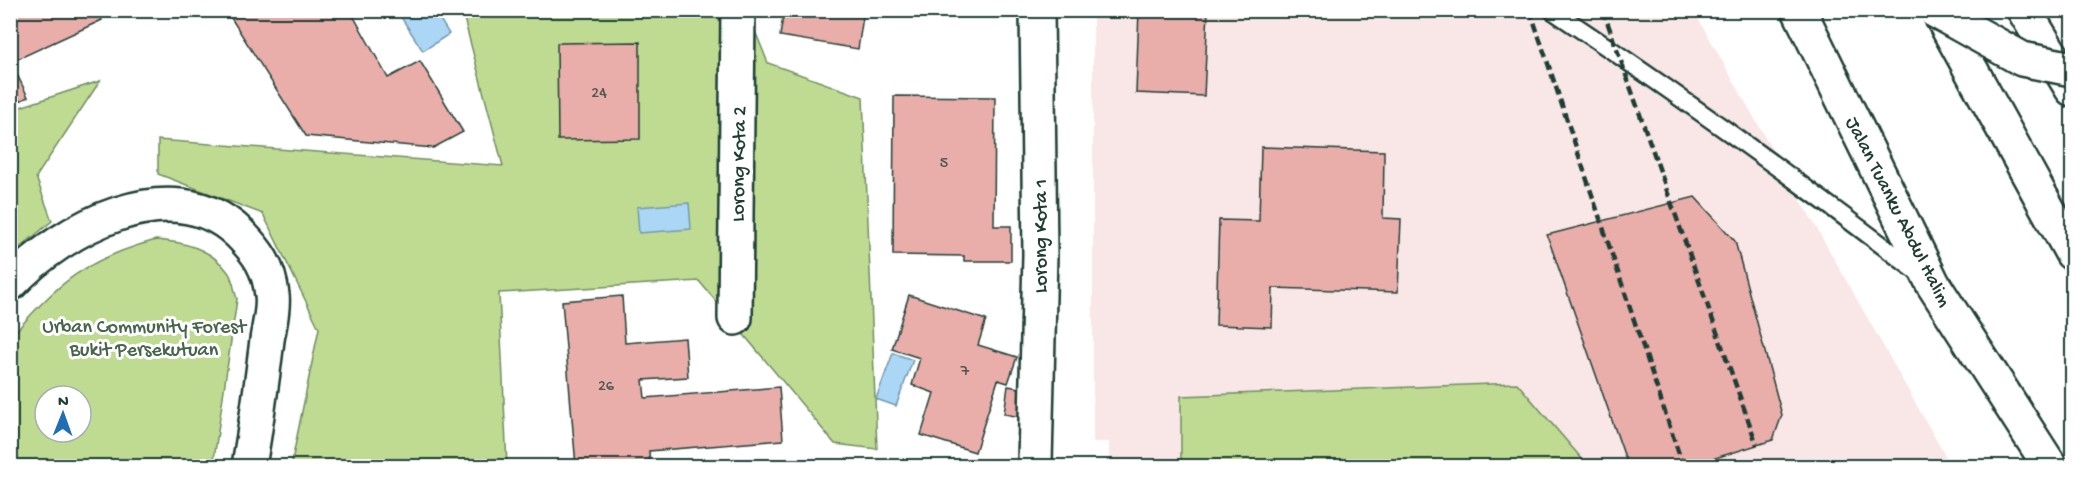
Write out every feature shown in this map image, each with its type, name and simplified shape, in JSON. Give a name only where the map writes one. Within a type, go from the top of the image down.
[{"type":"street","name":"Lorong Kota 2","points":[[735,318],[738,10]]},
{"type":"street","name":"Lorong Kota 1","points":[[1035,462],[1040,254],[1037,10]]},
{"type":"street","name":"Jalan Tuanku Abdul Halim","points":[[1799,10],[1933,284],[2050,466]]},
{"type":"street","points":[[1936,10],[2022,59],[2073,69]]},
{"type":"street","points":[[1936,10],[2073,253]]},
{"type":"street","points":[[2024,10],[2073,88]]},
{"type":"street","points":[[10,284],[25,268],[64,238],[110,216],[153,204],[190,208],[230,224],[260,254],[273,296],[249,466]]},
{"type":"lane","points":[[1552,10],[1816,194],[1933,284]]},
{"type":"shaded area","points":[[1093,11],[1694,11],[1951,466],[1109,466],[1109,442],[1093,442]]},
{"type":"green space","points":[[462,11],[747,11],[768,63],[863,97],[877,449],[835,444],[699,281],[499,293],[507,466],[291,466],[319,328],[263,214],[158,174],[158,140],[503,166]]},
{"type":"green space","points":[[100,81],[36,177],[52,221],[11,255],[11,110]]},
{"type":"green space","name":"Urban Community Forest Bukit Persekutuan","points":[[156,240],[176,242],[196,248],[213,257],[231,277],[237,299],[213,466],[11,466],[11,337],[74,275],[110,256]]},
{"type":"green space","points":[[1517,383],[1588,466],[1181,466],[1181,396]]},
{"type":"water","points":[[397,11],[435,11],[449,34],[423,51]]},
{"type":"water","points":[[689,203],[691,229],[639,233],[637,207]]},
{"type":"water","points":[[893,353],[913,360],[896,406],[876,399]]},
{"type":"building","points":[[10,10],[98,10],[102,20],[11,62],[28,97],[10,106]]},
{"type":"building","points":[[226,10],[350,10],[388,78],[420,61],[463,132],[433,148],[306,136]]},
{"type":"building","points":[[784,10],[864,10],[858,49],[780,36]]},
{"type":"building","points":[[1139,10],[1208,10],[1204,96],[1136,93]]},
{"type":"building","points":[[640,42],[640,139],[558,140],[557,43]]},
{"type":"building","points":[[894,96],[995,97],[994,226],[1011,226],[1011,261],[964,261],[964,256],[893,255]]},
{"type":"building","points":[[1261,147],[1384,151],[1383,218],[1401,219],[1398,292],[1273,288],[1272,327],[1216,325],[1219,220],[1259,221]]},
{"type":"building","points":[[1695,197],[1735,241],[1782,415],[1773,440],[1690,466],[1628,466],[1547,235]]},
{"type":"building","points":[[909,295],[986,320],[978,345],[1017,357],[1008,383],[998,380],[975,452],[921,435],[934,393],[912,385],[920,358],[892,349]]},
{"type":"building","points":[[622,296],[625,343],[685,338],[688,377],[643,380],[645,398],[779,387],[783,440],[649,451],[650,466],[576,466],[562,301]]},
{"type":"building","points":[[1008,386],[1031,390],[1026,418],[1004,414]]},
{"type":"railway","points":[[1530,10],[1683,466]]},
{"type":"railway","points":[[1603,10],[1757,445]]}]
